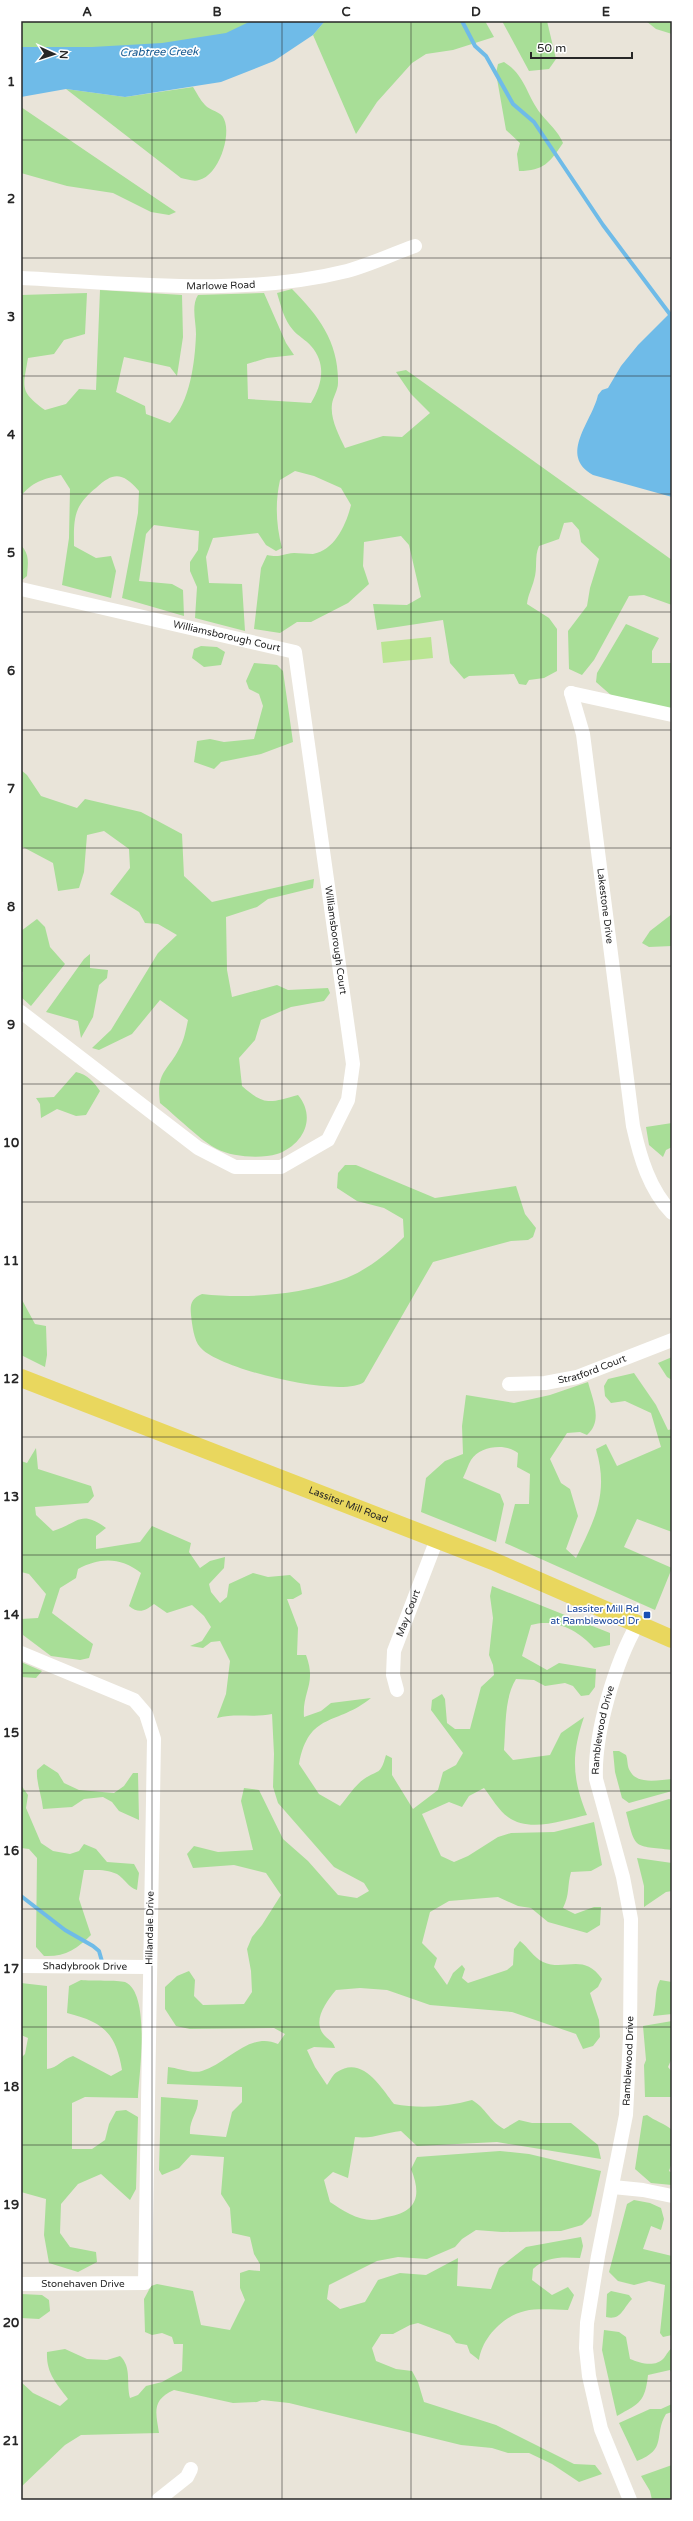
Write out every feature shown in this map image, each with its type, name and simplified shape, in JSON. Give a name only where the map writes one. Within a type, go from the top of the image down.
[{"type":"main road","name":"Lassiter Mill Road","points":[[21,1378],[287,1483],[437,1539],[638,1623],[672,1639]]},
{"type":"street","name":"Marlowe Road","points":[[21,278],[205,286],[256,285],[347,271],[415,246]]},
{"type":"street","name":"Williamsborough Court","points":[[21,589],[294,652],[353,1064],[348,1100],[328,1140],[281,1167],[235,1166],[198,1148],[21,1012]]},
{"type":"street","name":"Lakestone Drive","points":[[672,715],[572,693],[583,734],[633,1126],[646,1170],[654,1188],[672,1213]]},
{"type":"street","name":"Stratford Court","points":[[508,1384],[545,1383],[577,1378],[672,1340]]},
{"type":"street","name":"May Court","points":[[397,1690],[392,1668],[394,1651],[437,1539]]},
{"type":"street","name":"Ramblewood Drive","points":[[630,2500],[601,2429],[589,2376],[586,2348],[588,2323],[598,2256],[613,2187],[629,2082],[631,1918],[623,1877],[596,1779],[595,1761],[607,1705],[626,1645],[638,1623]]},
{"type":"street","name":"Hillandale Drive","points":[[21,1653],[118,1692],[134,1700],[146,1714],[154,1739],[149,1967],[145,2284]]},
{"type":"street","name":"Shadybrook Drive","points":[[21,1966],[149,1967]]},
{"type":"street","points":[[613,2187],[643,2190],[672,2196]]},
{"type":"street","name":"Stonehaven Drive","points":[[21,2284],[145,2284]]},
{"type":"street","points":[[158,2500],[187,2477],[192,2469]]},
{"type":"green space","points":[[21,21],[287,21],[282,27],[21,71]]},
{"type":"green space","points":[[325,21],[485,21],[494,37],[453,50],[426,54],[412,63],[377,102],[356,134],[313,35]]},
{"type":"green space","points":[[502,21],[547,21],[556,59],[549,69],[529,71]]},
{"type":"green space","points":[[646,21],[672,21],[672,34],[656,29]]},
{"type":"green space","points":[[504,62],[517,73],[536,107],[556,131],[563,143],[546,164],[528,171],[519,171],[517,154],[520,143],[506,130],[496,73],[498,64]]},
{"type":"green space","points":[[193,87],[205,105],[223,116],[226,126],[225,145],[217,163],[206,177],[195,181],[181,178],[66,89],[125,97]]},
{"type":"green space","points":[[21,107],[176,212],[169,215],[151,212],[113,193],[67,186],[21,173]]},
{"type":"green space","points":[[292,289],[319,320],[326,331],[335,355],[338,383],[332,404],[332,415],[345,448],[383,436],[402,437],[430,413],[411,394],[396,372],[406,370],[672,560],[672,605],[644,595],[629,596],[594,660],[582,675],[569,669],[568,631],[587,606],[590,588],[599,559],[581,542],[579,530],[572,522],[564,523],[559,539],[539,546],[535,576],[527,604],[549,618],[557,629],[557,671],[544,678],[529,680],[526,685],[519,684],[514,674],[469,676],[464,679],[450,663],[443,620],[377,630],[373,604],[407,605],[421,597],[409,545],[401,536],[364,542],[363,566],[369,584],[348,603],[311,622],[297,622],[280,633],[254,629],[261,568],[267,555],[278,556],[294,553],[313,554],[321,552],[338,536],[346,521],[351,505],[341,488],[314,476],[295,471],[280,480],[278,489],[278,531],[282,548],[276,551],[266,545],[258,533],[213,538],[206,557],[209,583],[242,584],[245,631],[195,618],[197,587],[190,571],[190,562],[198,550],[199,531],[154,525],[146,534],[139,581],[172,584],[183,590],[184,616],[122,598],[138,513],[139,491],[128,481],[118,476],[108,479],[102,483],[81,503],[75,518],[74,528],[74,546],[96,558],[111,556],[116,571],[111,598],[62,585],[69,538],[70,489],[61,475],[34,484],[21,496],[21,295],[87,293],[85,334],[64,340],[54,354],[28,358],[24,383],[25,388],[31,398],[45,410],[66,404],[79,389],[96,390],[100,290],[182,295],[183,337],[177,376],[170,367],[124,357],[116,392],[145,406],[146,414],[170,423],[177,414],[187,393],[193,369],[196,334],[194,309],[198,295],[264,293],[286,343],[294,355],[267,358],[247,364],[248,399],[311,403],[320,382],[321,367],[316,353],[309,344],[293,330],[283,313],[277,293]]},
{"type":"green space","points":[[21,545],[26,552],[28,563],[27,576],[21,581]]},
{"type":"green space","points":[[626,624],[659,638],[652,651],[652,663],[672,663],[672,711],[612,696],[596,682],[597,673]]},
{"type":"green space","points":[[431,637],[433,658],[383,663],[381,642]]},
{"type":"green space","points":[[201,646],[217,647],[225,652],[221,665],[204,667],[192,658],[194,649]]},
{"type":"green space","points":[[254,663],[277,665],[283,671],[293,742],[261,754],[221,762],[214,769],[194,762],[197,741],[210,739],[224,742],[254,739],[263,706],[259,694],[249,689],[246,681]]},
{"type":"green space","points":[[21,770],[27,775],[41,796],[77,808],[85,799],[141,812],[182,834],[184,876],[212,902],[314,879],[313,888],[268,899],[257,907],[226,917],[227,970],[232,997],[277,985],[288,990],[328,988],[330,993],[324,1001],[291,1007],[261,1020],[255,1040],[239,1058],[242,1086],[256,1097],[262,1100],[274,1101],[298,1095],[304,1104],[307,1121],[304,1130],[294,1144],[286,1150],[270,1156],[255,1157],[223,1152],[203,1140],[160,1103],[159,1093],[161,1078],[181,1046],[188,1020],[160,1000],[132,1034],[99,1050],[92,1048],[111,1030],[158,953],[177,935],[158,924],[145,923],[139,912],[110,894],[130,868],[129,849],[104,831],[87,835],[84,872],[79,888],[58,891],[53,863],[21,846]]},
{"type":"green space","points":[[672,914],[672,946],[649,947],[642,943],[650,931]]},
{"type":"green space","points":[[37,919],[45,927],[50,947],[65,964],[31,1006],[21,997],[23,972],[21,971],[21,931]]},
{"type":"green space","points":[[90,954],[90,968],[108,970],[107,978],[99,985],[93,1017],[81,1038],[78,1021],[46,1012],[84,959]]},
{"type":"green space","points":[[76,1072],[90,1079],[100,1091],[86,1115],[76,1116],[57,1109],[41,1118],[40,1104],[36,1098],[54,1097]]},
{"type":"green space","points":[[672,1123],[672,1147],[666,1150],[663,1157],[649,1145],[646,1127]]},
{"type":"green space","points":[[345,1165],[356,1165],[435,1198],[516,1186],[525,1214],[536,1228],[533,1237],[528,1240],[511,1241],[433,1262],[364,1382],[351,1386],[331,1387],[307,1384],[254,1372],[211,1356],[200,1347],[196,1341],[191,1319],[192,1302],[198,1296],[202,1294],[254,1296],[290,1292],[325,1285],[350,1277],[359,1272],[383,1256],[404,1237],[403,1219],[384,1208],[357,1201],[337,1188],[338,1173]]},
{"type":"green space","points":[[21,1298],[35,1324],[46,1326],[47,1355],[45,1367],[21,1355]]},
{"type":"green space","points":[[672,1357],[672,1380],[667,1377],[658,1363]]},
{"type":"green space","points":[[634,1373],[656,1405],[668,1430],[672,1429],[672,1532],[637,1519],[624,1547],[672,1568],[655,1610],[505,1543],[515,1504],[529,1504],[530,1474],[517,1467],[518,1453],[513,1450],[500,1447],[487,1449],[480,1452],[471,1460],[463,1478],[500,1494],[504,1504],[496,1542],[421,1512],[426,1478],[445,1461],[463,1454],[462,1426],[466,1395],[514,1403],[550,1395],[588,1382],[594,1403],[596,1417],[595,1423],[587,1435],[580,1432],[567,1433],[550,1459],[561,1483],[570,1489],[578,1516],[566,1549],[576,1558],[589,1531],[598,1505],[601,1479],[600,1465],[596,1449],[606,1444],[617,1466],[661,1447],[651,1413],[625,1401],[611,1403],[605,1396],[604,1386],[608,1379]]},
{"type":"green space","points":[[36,1448],[38,1469],[91,1486],[94,1496],[88,1503],[35,1507],[36,1515],[53,1531],[80,1519],[90,1519],[106,1528],[96,1536],[96,1549],[140,1542],[152,1526],[191,1543],[189,1552],[200,1568],[210,1561],[225,1557],[224,1568],[209,1584],[211,1592],[220,1603],[227,1597],[229,1584],[253,1573],[268,1577],[290,1575],[300,1584],[302,1594],[293,1599],[287,1599],[298,1628],[297,1655],[306,1655],[309,1665],[310,1681],[305,1700],[304,1717],[321,1711],[331,1703],[371,1698],[359,1707],[317,1727],[310,1735],[304,1747],[299,1764],[319,1794],[340,1806],[354,1788],[380,1769],[386,1755],[392,1758],[392,1775],[413,1809],[438,1790],[443,1772],[456,1765],[463,1753],[431,1710],[432,1700],[442,1694],[445,1699],[447,1723],[455,1729],[470,1729],[481,1687],[494,1675],[493,1665],[489,1655],[493,1618],[490,1596],[492,1586],[610,1633],[610,1645],[594,1648],[581,1636],[566,1627],[549,1623],[531,1625],[522,1656],[547,1670],[559,1663],[596,1669],[595,1687],[589,1695],[581,1696],[573,1686],[565,1683],[545,1686],[534,1680],[516,1679],[507,1704],[504,1750],[513,1760],[550,1755],[561,1733],[584,1717],[577,1743],[575,1766],[578,1789],[587,1815],[547,1824],[536,1825],[516,1822],[501,1811],[484,1788],[469,1796],[462,1807],[449,1802],[422,1814],[441,1856],[454,1862],[468,1856],[498,1837],[511,1833],[554,1832],[594,1822],[602,1865],[591,1871],[571,1872],[567,1898],[563,1908],[575,1914],[594,1907],[601,1907],[600,1925],[587,1933],[548,1922],[531,1908],[518,1906],[498,1897],[449,1901],[430,1912],[422,1943],[437,1958],[434,1967],[447,1985],[453,1973],[462,1965],[465,1969],[462,1978],[468,1983],[507,1970],[513,1965],[514,1949],[520,1941],[536,1958],[543,1962],[559,1965],[581,1964],[588,1966],[602,1979],[598,1987],[590,1993],[599,2020],[600,2037],[593,2046],[583,2049],[576,2034],[512,2012],[430,2005],[387,1990],[360,1988],[336,1990],[324,2006],[319,2025],[325,2036],[332,2042],[335,2048],[314,2047],[307,2050],[315,2067],[327,2085],[337,2072],[346,2068],[355,2067],[370,2075],[394,2104],[404,2106],[433,2106],[472,2100],[481,2107],[494,2122],[504,2129],[519,2120],[532,2123],[571,2123],[598,2145],[601,2159],[497,2142],[417,2146],[401,2131],[373,2137],[355,2137],[348,2178],[333,2172],[324,2180],[330,2202],[355,2216],[366,2220],[372,2220],[397,2215],[411,2207],[416,2195],[416,2187],[411,2169],[417,2157],[500,2151],[529,2154],[601,2171],[591,2216],[582,2225],[561,2231],[502,2232],[476,2230],[462,2239],[455,2247],[427,2259],[398,2257],[377,2261],[329,2285],[327,2299],[340,2309],[365,2302],[378,2280],[400,2273],[426,2275],[458,2258],[457,2286],[491,2289],[499,2268],[526,2247],[581,2237],[583,2246],[580,2258],[555,2258],[543,2262],[533,2269],[532,2280],[552,2295],[568,2287],[574,2295],[568,2310],[530,2310],[509,2318],[489,2336],[484,2344],[479,2360],[470,2353],[467,2345],[456,2343],[450,2335],[418,2323],[410,2325],[393,2334],[381,2334],[372,2348],[376,2361],[396,2369],[412,2371],[418,2382],[424,2402],[496,2425],[574,2464],[595,2465],[602,2474],[579,2482],[552,2464],[529,2453],[508,2453],[492,2448],[461,2445],[289,2403],[262,2400],[257,2402],[233,2403],[174,2390],[162,2398],[158,2403],[156,2413],[159,2433],[81,2435],[65,2445],[21,2487],[21,2382],[33,2393],[60,2406],[68,2399],[50,2372],[47,2352],[65,2349],[87,2359],[107,2360],[120,2356],[126,2365],[130,2398],[138,2395],[146,2386],[162,2382],[182,2371],[183,2344],[174,2344],[172,2337],[162,2333],[152,2335],[145,2332],[144,2299],[151,2286],[157,2284],[193,2291],[201,2325],[230,2330],[245,2300],[240,2288],[240,2273],[249,2270],[260,2271],[260,2264],[254,2254],[250,2237],[232,2233],[230,2208],[221,2194],[224,2157],[191,2155],[179,2168],[162,2175],[159,2170],[161,2097],[198,2100],[197,2109],[191,2124],[190,2134],[226,2137],[232,2112],[242,2102],[242,2087],[167,2084],[168,2067],[198,2072],[202,2071],[212,2067],[249,2045],[268,2041],[278,2044],[285,2034],[274,2028],[190,2029],[176,2026],[165,2009],[165,1987],[177,1976],[189,1971],[195,1980],[194,1996],[203,2005],[244,2004],[252,1992],[251,1971],[247,1949],[252,1937],[262,1925],[281,1895],[266,1873],[234,1865],[193,1868],[187,1854],[194,1846],[218,1852],[253,1850],[241,1801],[244,1788],[259,1790],[283,1839],[308,1861],[338,1895],[357,1898],[369,1891],[364,1883],[334,1867],[278,1803],[273,1787],[274,1754],[272,1714],[217,1718],[226,1694],[230,1661],[220,1641],[211,1642],[203,1648],[190,1646],[202,1641],[211,1627],[204,1616],[192,1605],[167,1613],[154,1604],[142,1611],[136,1610],[129,1606],[141,1573],[126,1564],[110,1560],[94,1562],[78,1569],[76,1578],[60,1588],[52,1613],[93,1644],[89,1658],[80,1660],[51,1656],[23,1635],[21,1619],[38,1618],[46,1594],[29,1574],[21,1572],[21,1461],[27,1463]]},
{"type":"green space","points":[[21,1662],[42,1671],[36,1678],[21,1677]]},
{"type":"green space","points":[[613,1751],[619,1751],[626,1755],[629,1769],[633,1775],[638,1778],[649,1781],[672,1779],[672,1791],[629,1803],[622,1798],[615,1772]]},
{"type":"green space","points":[[44,1764],[58,1773],[64,1783],[79,1790],[114,1793],[124,1786],[133,1773],[138,1773],[139,1820],[119,1811],[112,1802],[103,1797],[84,1799],[72,1807],[43,1809],[37,1780],[37,1770]]},
{"type":"green space","points":[[21,1785],[28,1795],[26,1808],[41,1843],[53,1851],[70,1854],[79,1851],[84,1844],[96,1849],[107,1862],[134,1864],[139,1873],[137,1890],[113,1872],[84,1870],[79,1899],[91,1935],[76,1948],[58,1955],[44,1956],[36,1947],[37,1858],[29,1849],[21,1848]]},
{"type":"green space","points":[[669,1799],[672,1800],[672,1850],[638,1844],[632,1834],[626,1812]]},
{"type":"green space","points":[[637,1858],[672,1863],[672,1891],[666,1892],[644,1907],[644,1886]]},
{"type":"green space","points":[[81,1980],[122,1981],[133,1989],[138,2002],[141,2017],[142,2036],[138,2098],[85,2097],[72,2103],[72,2149],[92,2149],[105,2140],[109,2124],[116,2111],[126,2110],[138,2117],[136,2189],[130,2200],[101,2174],[78,2184],[61,2204],[60,2233],[70,2247],[96,2252],[97,2262],[78,2272],[49,2263],[44,2235],[46,2199],[21,2192],[21,2058],[25,2054],[28,2038],[21,2035],[21,1983],[47,1986],[47,2069],[54,2067],[73,2056],[111,2076],[122,2070],[116,2047],[111,2038],[99,2025],[90,2020],[67,2013],[69,1986]]},
{"type":"green space","points":[[660,1980],[672,1982],[672,2014],[653,2016],[657,1988]]},
{"type":"green space","points":[[672,2021],[672,2058],[668,2067],[672,2072],[672,2097],[645,2097],[644,2065],[646,2060],[643,2026]]},
{"type":"green space","points":[[647,2115],[672,2130],[672,2162],[669,2171],[672,2173],[672,2185],[651,2183],[635,2169],[643,2116]]},
{"type":"green space","points":[[634,2200],[650,2203],[661,2208],[664,2219],[661,2230],[651,2226],[643,2249],[672,2256],[672,2335],[663,2337],[660,2333],[665,2285],[649,2281],[634,2285],[618,2281],[609,2272],[627,2204]]},
{"type":"green space","points":[[611,2291],[629,2295],[632,2299],[621,2313],[611,2318],[606,2317],[607,2294]]},
{"type":"green space","points":[[21,2294],[42,2295],[49,2300],[50,2311],[39,2319],[21,2318]]},
{"type":"green space","points":[[604,2330],[619,2332],[626,2337],[630,2359],[638,2362],[647,2364],[656,2363],[664,2358],[672,2348],[672,2374],[670,2370],[648,2375],[645,2391],[640,2401],[617,2416],[602,2350]]},
{"type":"green space","points":[[672,2404],[672,2412],[666,2414],[662,2422],[658,2441],[653,2452],[637,2461],[619,2423],[650,2409],[661,2409]]},
{"type":"green space","points":[[672,2465],[672,2497],[666,2500],[652,2500],[650,2491],[641,2476]]},
{"type":"water","name":"Crabtree Creek","points":[[251,21],[325,21],[313,35],[274,61],[221,82],[125,97],[66,89],[21,97],[21,47],[92,47],[162,43],[226,33]]},
{"type":"water","points":[[672,311],[672,497],[593,475],[583,467],[578,458],[578,448],[580,438],[598,395],[602,390],[608,388],[621,366],[638,345]]},
{"type":"waterway","points":[[462,21],[475,46],[486,56],[513,104],[534,122],[603,225],[672,317]]},
{"type":"waterway","points":[[21,1896],[65,1930],[99,1951],[103,1965]]},
{"type":"place","name":"Lassiter Mill Rd at Ramblewood Dr","points":[[647,1615]]}]
